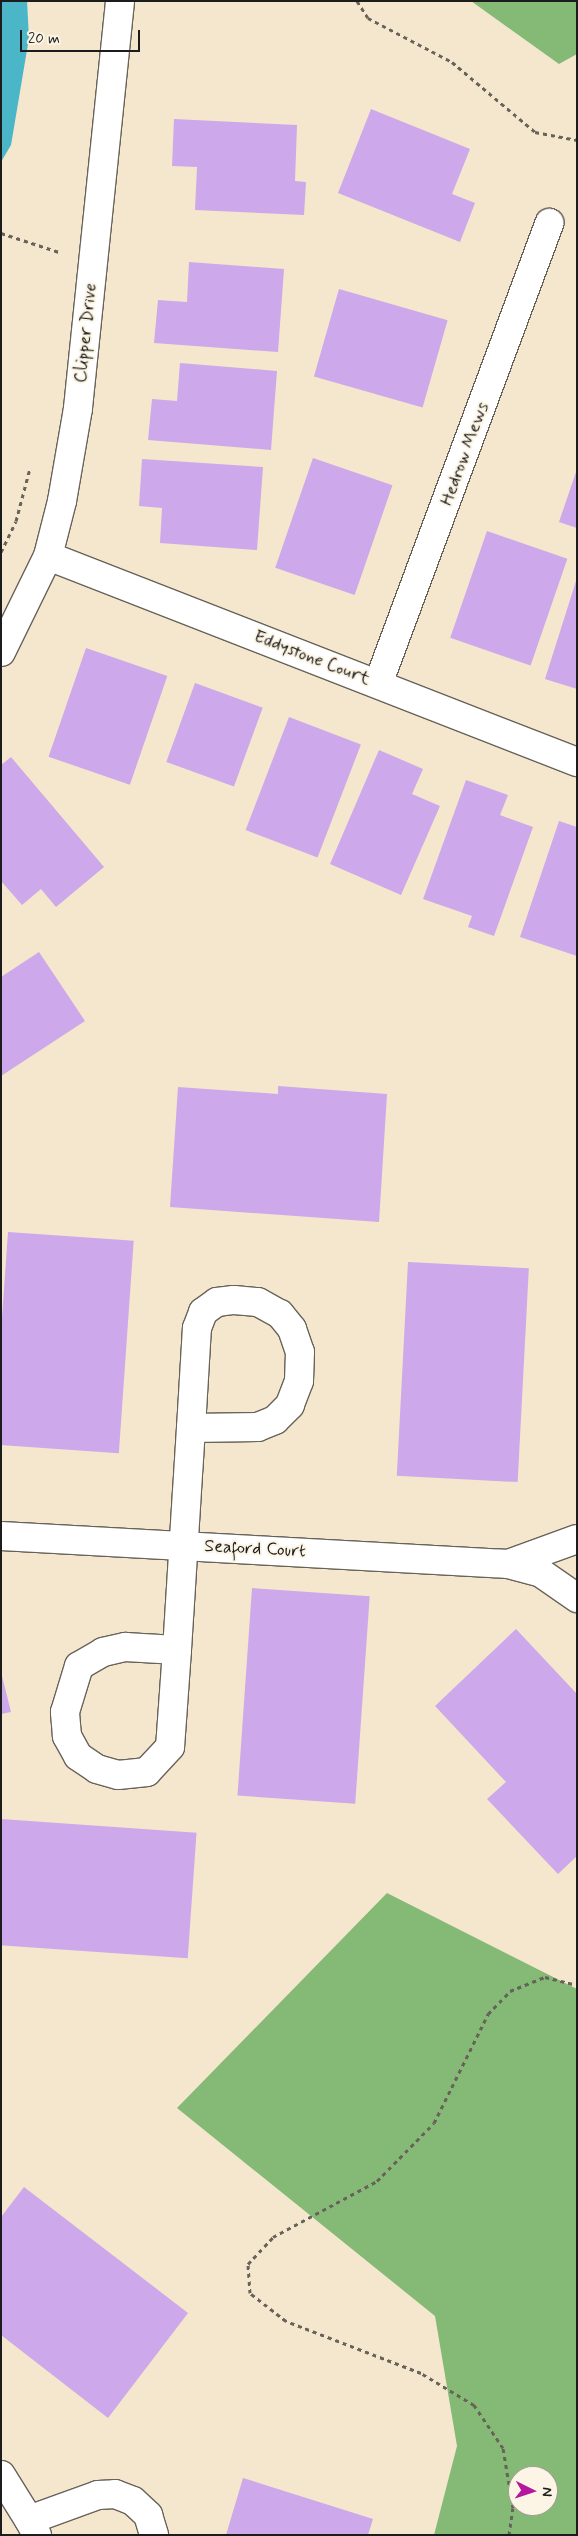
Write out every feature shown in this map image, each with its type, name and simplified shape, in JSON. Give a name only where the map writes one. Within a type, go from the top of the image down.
[{"type":"street","name":"Clipper Drive","points":[[1,652],[48,556],[78,408],[120,1]]},
{"type":"street","name":"Hedrow Mews","points":[[378,684],[549,223]]},
{"type":"street","name":"Eddystone Court","points":[[48,556],[577,762]]},
{"type":"street","points":[[177,1650],[125,1647],[103,1652],[78,1666],[65,1712],[67,1736],[78,1756],[97,1770],[118,1775],[147,1772],[160,1764],[170,1747],[177,1650],[184,1545],[191,1428],[197,1328],[203,1312],[217,1302],[234,1300],[258,1302],[280,1314],[292,1329],[300,1352],[300,1382],[290,1405],[275,1420],[258,1427],[191,1428]]},
{"type":"street","name":"Seaford Court","points":[[1,1536],[508,1564],[541,1573],[577,1598]]},
{"type":"street","name":"Seaford Court","points":[[508,1564],[577,1539]]},
{"type":"street","points":[[1,2475],[33,2527],[98,2495],[114,2494],[133,2501],[148,2515],[154,2535]]},
{"type":"path","points":[[357,1],[368,18],[452,62],[534,132],[577,140]]},
{"type":"path","points":[[1,233],[59,252]]},
{"type":"path","points":[[58,262],[60,243]]},
{"type":"path","points":[[1,552],[16,521],[33,456]]},
{"type":"path","points":[[508,2535],[513,2508],[503,2448],[474,2405],[421,2373],[286,2321],[250,2294],[248,2264],[273,2237],[377,2181],[434,2123],[488,2014],[510,1991],[545,1977],[577,1986]]},
{"type":"green space","points":[[471,1],[577,1],[577,54],[559,64]]},
{"type":"green space","points":[[387,1893],[577,1989],[577,2535],[434,2535],[457,2446],[435,2316],[177,2108]]},
{"type":"water","points":[[1,1],[27,1],[29,38],[11,145],[1,162]]},
{"type":"building","points":[[371,109],[470,149],[452,194],[475,203],[460,242],[338,193]]},
{"type":"building","points":[[174,119],[297,125],[295,181],[306,182],[304,215],[195,210],[197,167],[172,166]]},
{"type":"building","points":[[189,262],[284,269],[278,352],[154,343],[158,300],[187,302]]},
{"type":"building","points":[[339,289],[448,320],[423,408],[314,376]]},
{"type":"building","points":[[180,363],[277,371],[271,450],[148,440],[152,399],[177,401]]},
{"type":"building","points":[[313,458],[392,485],[355,595],[275,568]]},
{"type":"building","points":[[142,459],[263,467],[257,550],[160,543],[162,508],[139,506]]},
{"type":"building","points":[[577,472],[577,528],[559,522]]},
{"type":"building","points":[[487,531],[567,559],[531,666],[450,638]]},
{"type":"building","points":[[577,581],[577,689],[545,679]]},
{"type":"building","points":[[86,648],[167,676],[130,785],[49,757]]},
{"type":"building","points":[[195,683],[263,708],[234,787],[166,762]]},
{"type":"building","points":[[289,717],[361,745],[318,858],[246,830]]},
{"type":"building","points":[[379,750],[423,769],[412,794],[440,806],[401,895],[330,864]]},
{"type":"building","points":[[11,757],[104,867],[56,907],[41,889],[22,905],[1,881],[1,765]]},
{"type":"building","points":[[466,780],[508,795],[500,815],[533,827],[494,936],[468,927],[472,916],[423,899]]},
{"type":"building","points":[[559,821],[577,827],[577,956],[520,937]]},
{"type":"building","points":[[39,952],[85,1021],[1,1076],[1,977]]},
{"type":"building","points":[[278,1086],[387,1094],[379,1222],[170,1207],[178,1087],[278,1094]]},
{"type":"building","points":[[8,1232],[134,1241],[119,1453],[1,1445],[1,1332]]},
{"type":"building","points":[[408,1262],[529,1268],[518,1482],[397,1476]]},
{"type":"building","points":[[252,1588],[370,1596],[355,1804],[237,1795]]},
{"type":"building","points":[[516,1629],[577,1694],[577,1856],[558,1874],[487,1799],[506,1782],[435,1706]]},
{"type":"building","points":[[1,1672],[11,1712],[1,1714]]},
{"type":"building","points":[[1,1819],[197,1833],[188,1958],[1,1945]]},
{"type":"building","points":[[24,2187],[188,2313],[108,2418],[1,2335],[1,2217]]},
{"type":"building","points":[[243,2478],[373,2519],[368,2535],[226,2535]]}]
